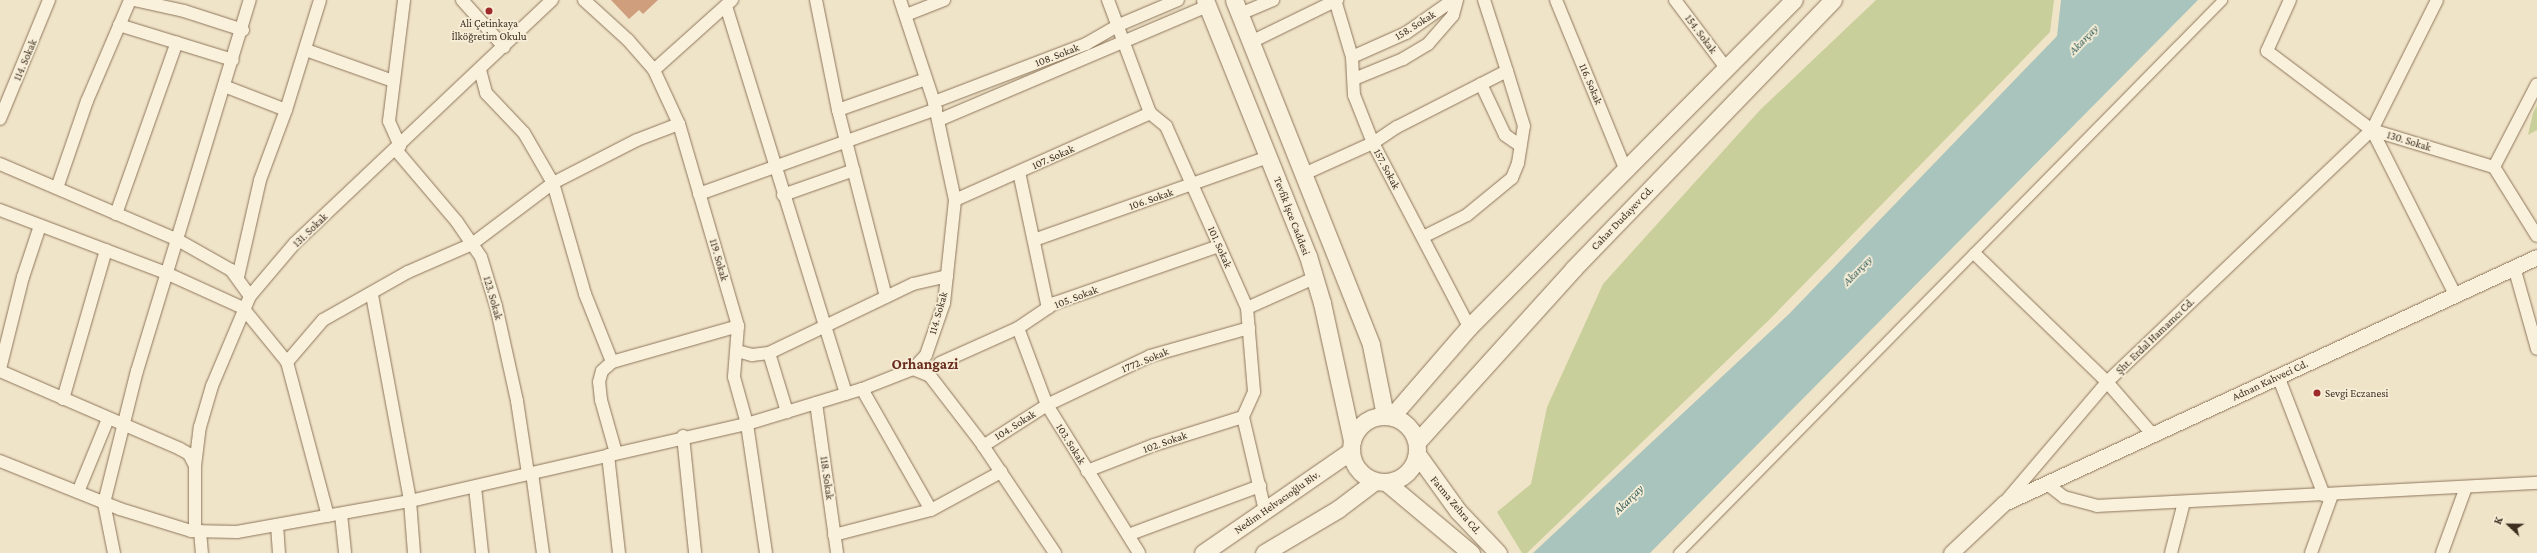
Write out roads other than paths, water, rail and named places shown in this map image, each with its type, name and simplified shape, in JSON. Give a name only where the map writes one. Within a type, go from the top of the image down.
[{"type":"main road","name":"Cahar Dudayev Cd.","points":[[1417,448],[1574,268],[1833,0]]},
{"type":"main road","points":[[1381,482],[1358,470],[1351,446],[1364,422],[1388,416],[1469,327],[1790,2]]},
{"type":"main road","name":"Tevfik İşce Caddesi","points":[[1206,3],[1268,157],[1314,278],[1342,388],[1351,446]]},
{"type":"main road","points":[[1237,7],[1371,345],[1388,416]]},
{"type":"main road","points":[[1264,553],[1381,482],[1406,474],[1417,448],[1408,425],[1388,416]]},
{"type":"main road","name":"Nedim Helvacıoğlu Blv.","points":[[1203,553],[1265,510],[1351,446]]},
{"type":"main road","name":"Fatma Zehra Cd.","points":[[1417,448],[1458,511],[1498,553]]},
{"type":"main road","name":"Fatma Zehra Cd.","points":[[1381,482],[1471,553]]},
{"type":"street","name":"114. Sokak","points":[[0,119],[49,0]]},
{"type":"street","points":[[57,188],[86,101],[130,0]]},
{"type":"street","points":[[134,0],[184,11],[243,30]]},
{"type":"street","points":[[114,553],[104,502],[166,273],[243,30],[250,0]]},
{"type":"street","points":[[238,277],[260,180],[306,50],[320,0]]},
{"type":"street","name":"123. Sokak","points":[[404,0],[389,121],[398,148],[472,244],[481,258],[496,306],[517,401],[543,553]]},
{"type":"street","points":[[462,0],[504,47]]},
{"type":"street","name":"131. Sokak","points":[[202,553],[197,531],[195,466],[200,427],[212,386],[250,296],[295,243],[398,148],[552,0]]},
{"type":"street","name":"119. Sokak","points":[[584,0],[628,40],[654,70],[679,124],[738,326],[734,377],[747,424],[766,553]]},
{"type":"street","points":[[816,0],[838,110],[848,143],[886,297]]},
{"type":"street","name":"114. Sokak","points":[[900,0],[936,110],[955,200],[944,303],[926,355],[913,369]]},
{"type":"street","points":[[906,15],[944,0]]},
{"type":"street","points":[[1108,0],[1126,40],[1150,113]]},
{"type":"street","name":"108. Sokak","points":[[936,110],[1086,44],[1119,25],[1178,0]]},
{"type":"street","points":[[1237,7],[1273,0]]},
{"type":"street","points":[[1251,42],[1336,0]]},
{"type":"street","name":"157. Sokak","points":[[1336,0],[1352,57],[1354,95],[1373,142],[1469,327]]},
{"type":"street","name":"158. Sokak","points":[[1352,57],[1406,33],[1453,0]]},
{"type":"street","points":[[1354,79],[1403,59],[1428,44],[1453,15],[1457,0]]},
{"type":"street","points":[[1423,237],[1467,215],[1512,178],[1521,146],[1524,126],[1484,0]]},
{"type":"street","name":"116. Sokak","points":[[1556,0],[1625,168]]},
{"type":"street","name":"154. Sokak","points":[[1675,0],[1726,68]]},
{"type":"street","points":[[1678,553],[1974,254],[2222,0]]},
{"type":"street","name":"130. Sokak","points":[[2290,0],[2267,50],[2372,130],[2494,167]]},
{"type":"street","name":"Şht. Erdal Hamamcı Cd.","points":[[1952,553],[2004,504],[2107,382],[2372,130],[2437,0]]},
{"type":"street","points":[[654,70],[729,3],[782,195],[846,394]]},
{"type":"street","points":[[699,194],[848,143],[1126,40],[1206,3]]},
{"type":"street","points":[[119,25],[233,60]]},
{"type":"street","points":[[116,214],[177,42]]},
{"type":"street","points":[[306,50],[393,82]]},
{"type":"street","points":[[480,70],[486,93],[524,133],[553,183],[585,294],[612,362]]},
{"type":"street","points":[[1304,174],[1373,142],[1397,127],[1506,71]]},
{"type":"street","points":[[838,110],[926,79]]},
{"type":"street","points":[[1481,84],[1505,135],[1521,146]]},
{"type":"street","points":[[2537,84],[2494,167],[2537,236]]},
{"type":"street","points":[[224,86],[286,110]]},
{"type":"street","name":"107. Sokak","points":[[955,200],[1150,113]]},
{"type":"street","name":"101. Sokak","points":[[1150,113],[1166,126],[1247,308],[1254,392],[1243,417]]},
{"type":"street","points":[[287,362],[322,320],[372,295],[408,272],[472,244],[553,183],[637,140],[679,124]]},
{"type":"street","points":[[2372,130],[2455,294]]},
{"type":"street","name":"106. Sokak","points":[[1034,240],[1268,157]]},
{"type":"street","points":[[0,164],[176,239],[231,270],[238,277],[250,296]]},
{"type":"street","points":[[782,195],[854,170]]},
{"type":"street","points":[[1019,172],[1048,308]]},
{"type":"street","points":[[0,210],[166,273],[244,308],[287,362],[328,516]]},
{"type":"street","points":[[40,226],[23,276],[0,370],[108,419],[180,449],[189,454],[195,466]]},
{"type":"street","name":"105. Sokak","points":[[940,363],[1018,328],[1048,308],[1219,246]]},
{"type":"street","points":[[63,399],[106,250]]},
{"type":"street","points":[[1974,254],[2107,382],[2152,434]]},
{"type":"street","name":"Adnan Kahveci Cd.","points":[[2004,504],[2046,483],[2537,256]]},
{"type":"street","points":[[2514,267],[2537,349]]},
{"type":"street","points":[[737,351],[752,355],[769,353],[824,326],[863,310],[913,284],[947,276]]},
{"type":"street","points":[[1247,308],[1314,278]]},
{"type":"street","points":[[372,295],[410,501],[414,553]]},
{"type":"street","points":[[619,553],[612,454],[599,382],[602,371],[612,362],[738,326]]},
{"type":"street","name":"103. Sokak","points":[[1018,328],[1047,405],[1139,553]]},
{"type":"street","name":"1772. Sokak","points":[[1047,405],[1150,356],[1249,328]]},
{"type":"street","points":[[769,353],[787,412]]},
{"type":"street","points":[[926,355],[940,363],[930,376]]},
{"type":"street","points":[[0,460],[104,502],[197,531],[237,532],[410,501],[684,436],[747,424],[862,389],[913,369],[930,376],[983,446],[1055,553]]},
{"type":"street","points":[[2278,376],[2328,495],[2312,553]]},
{"type":"street","points":[[862,389],[932,510]]},
{"type":"street","name":"118. Sokak","points":[[816,403],[837,553]]},
{"type":"street","name":"104. Sokak","points":[[983,446],[1047,405]]},
{"type":"street","points":[[1243,417],[1265,510]]},
{"type":"street","name":"102. Sokak","points":[[1087,471],[1154,445],[1243,417]]},
{"type":"street","points":[[78,492],[108,419]]},
{"type":"street","points":[[684,436],[695,553]]},
{"type":"street","points":[[834,535],[932,510],[1000,472]]},
{"type":"street","points":[[2046,483],[2064,497],[2097,506],[2537,483]]},
{"type":"street","points":[[475,486],[482,553]]},
{"type":"street","points":[[1128,535],[1260,486]]},
{"type":"street","points":[[2442,553],[2466,487]]},
{"type":"street","points":[[2171,553],[2184,502]]},
{"type":"street","points":[[341,514],[345,553]]},
{"type":"street","points":[[278,525],[279,553]]},
{"type":"water","name":"Akarçay","points":[[2061,0],[2198,0],[1650,553],[1533,553],[1789,314],[2057,36]]},
{"type":"place","name":"Ali Çetinkaya İlköğretim Okulu","points":[[489,11]]},
{"type":"place","name":"Sevgi Eczanesi","points":[[2317,393]]},
{"type":"district","name":"Orhangazi","points":[[925,365]]}]
